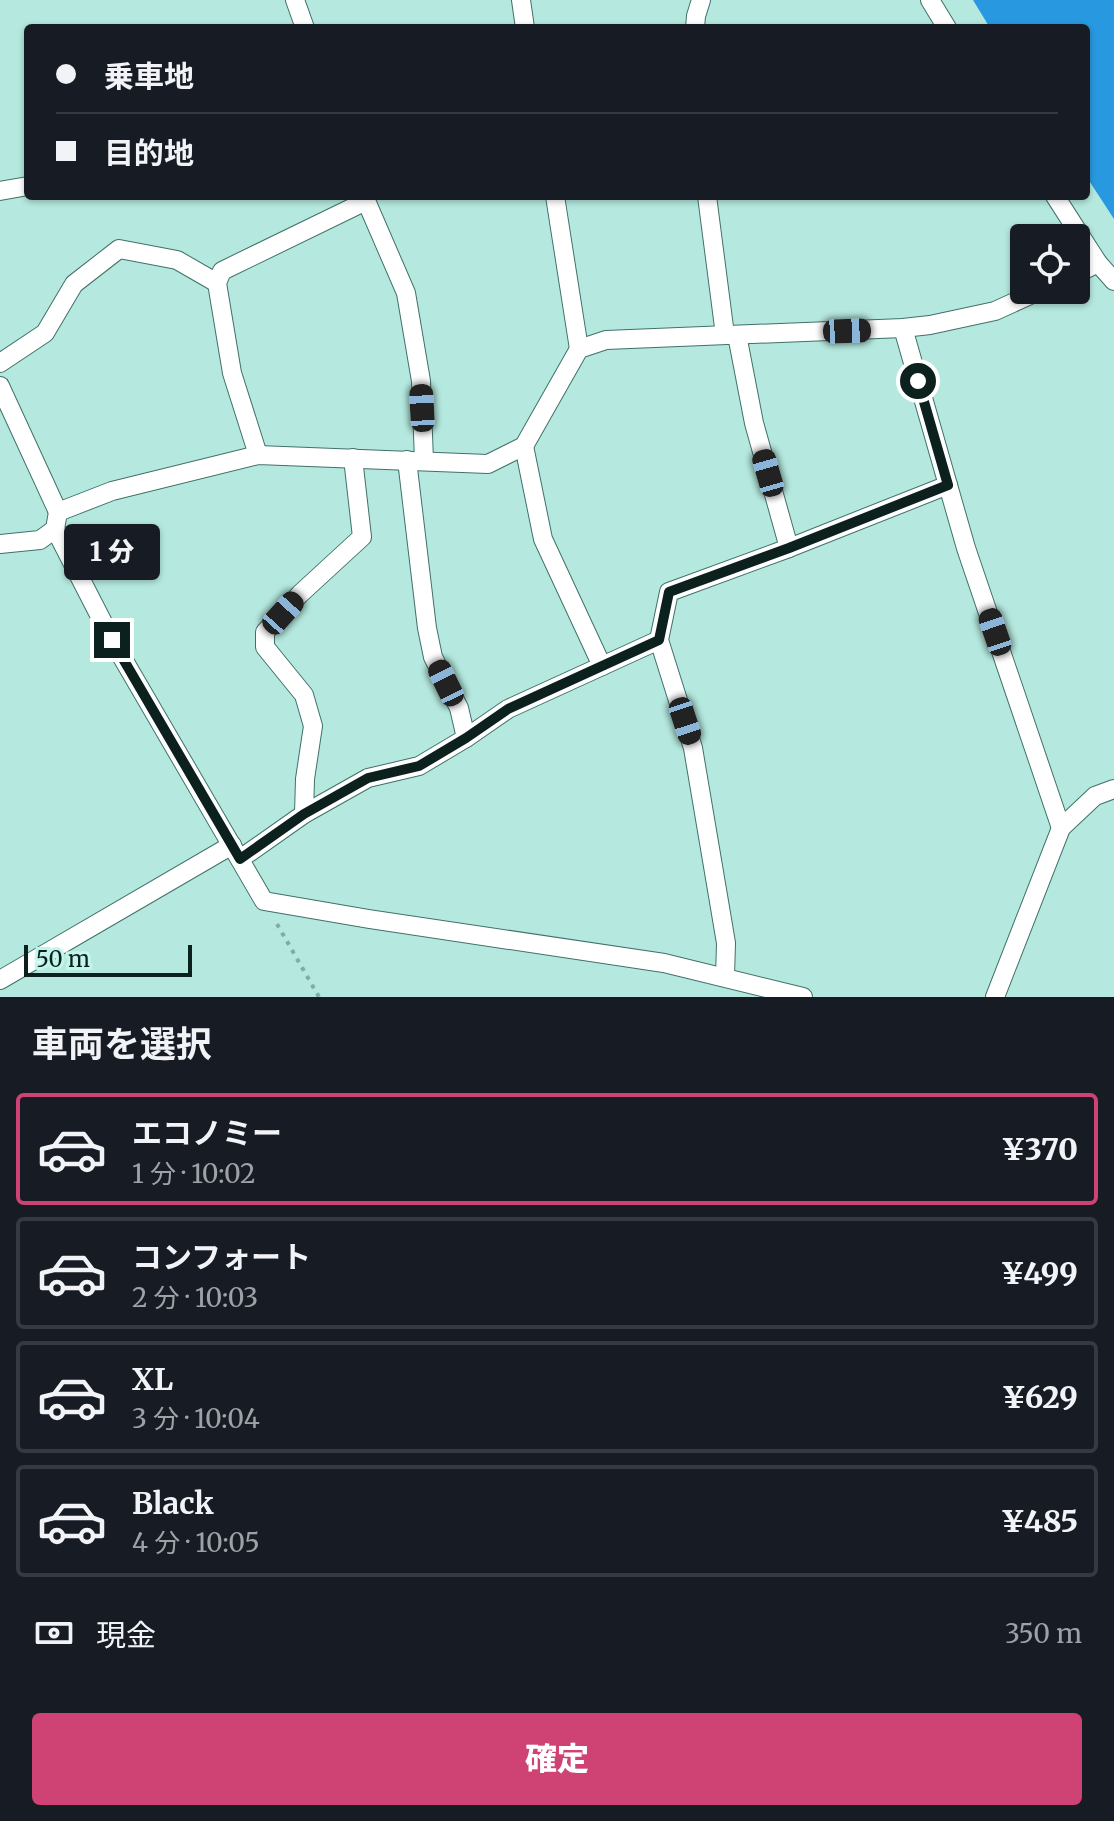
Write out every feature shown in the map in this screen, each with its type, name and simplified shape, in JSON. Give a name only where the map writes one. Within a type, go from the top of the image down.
[{"type":"street","points":[[295,0],[304,24]]},
{"type":"street","points":[[521,0],[524,24]]},
{"type":"street","points":[[695,24],[701,0]]},
{"type":"street","points":[[934,2],[945,24]]},
{"type":"street","points":[[0,191],[24,187]]},
{"type":"street","points":[[258,455],[232,373],[217,283],[222,271],[361,200]]},
{"type":"street","points":[[366,200],[406,293],[421,381],[416,461],[427,628],[433,657],[459,708],[466,738]]},
{"type":"street","points":[[0,544],[40,540],[56,520],[112,491],[258,455],[488,464],[524,446],[579,349],[556,200]]},
{"type":"street","points":[[708,200],[731,335],[789,548]]},
{"type":"street","points":[[1058,200],[1098,263],[1114,281]]},
{"type":"street","points":[[0,363],[45,333],[74,284],[119,249],[177,260],[217,283]]},
{"type":"street","points":[[1090,267],[1098,263]]},
{"type":"street","points":[[579,349],[606,340],[903,328],[995,311],[1010,304]]},
{"type":"street","points":[[903,328],[966,548],[1061,828]]},
{"type":"street","points":[[0,386],[56,520],[112,640],[264,901],[664,963],[803,997]]},
{"type":"street","points":[[524,446],[543,539],[602,666]]},
{"type":"street","points":[[304,814],[305,779],[313,726],[304,695],[265,647],[265,632],[300,594],[362,537],[353,458]]},
{"type":"street","points":[[725,977],[726,943],[693,748],[659,640],[669,592],[948,485]]},
{"type":"street","points":[[0,980],[368,778],[419,766],[508,709],[659,640]]},
{"type":"street","points":[[995,997],[1061,828],[1095,796],[1114,789]]},
{"type":"path","points":[[264,901],[319,997]]},
{"type":"water","points":[[973,0],[1114,0],[1114,219],[1090,182],[1090,24],[988,24]]},
{"type":"route","points":[[112,640],[240,859],[304,814],[368,778],[419,766],[508,709],[659,640],[669,592],[948,485],[918,381]]}]
